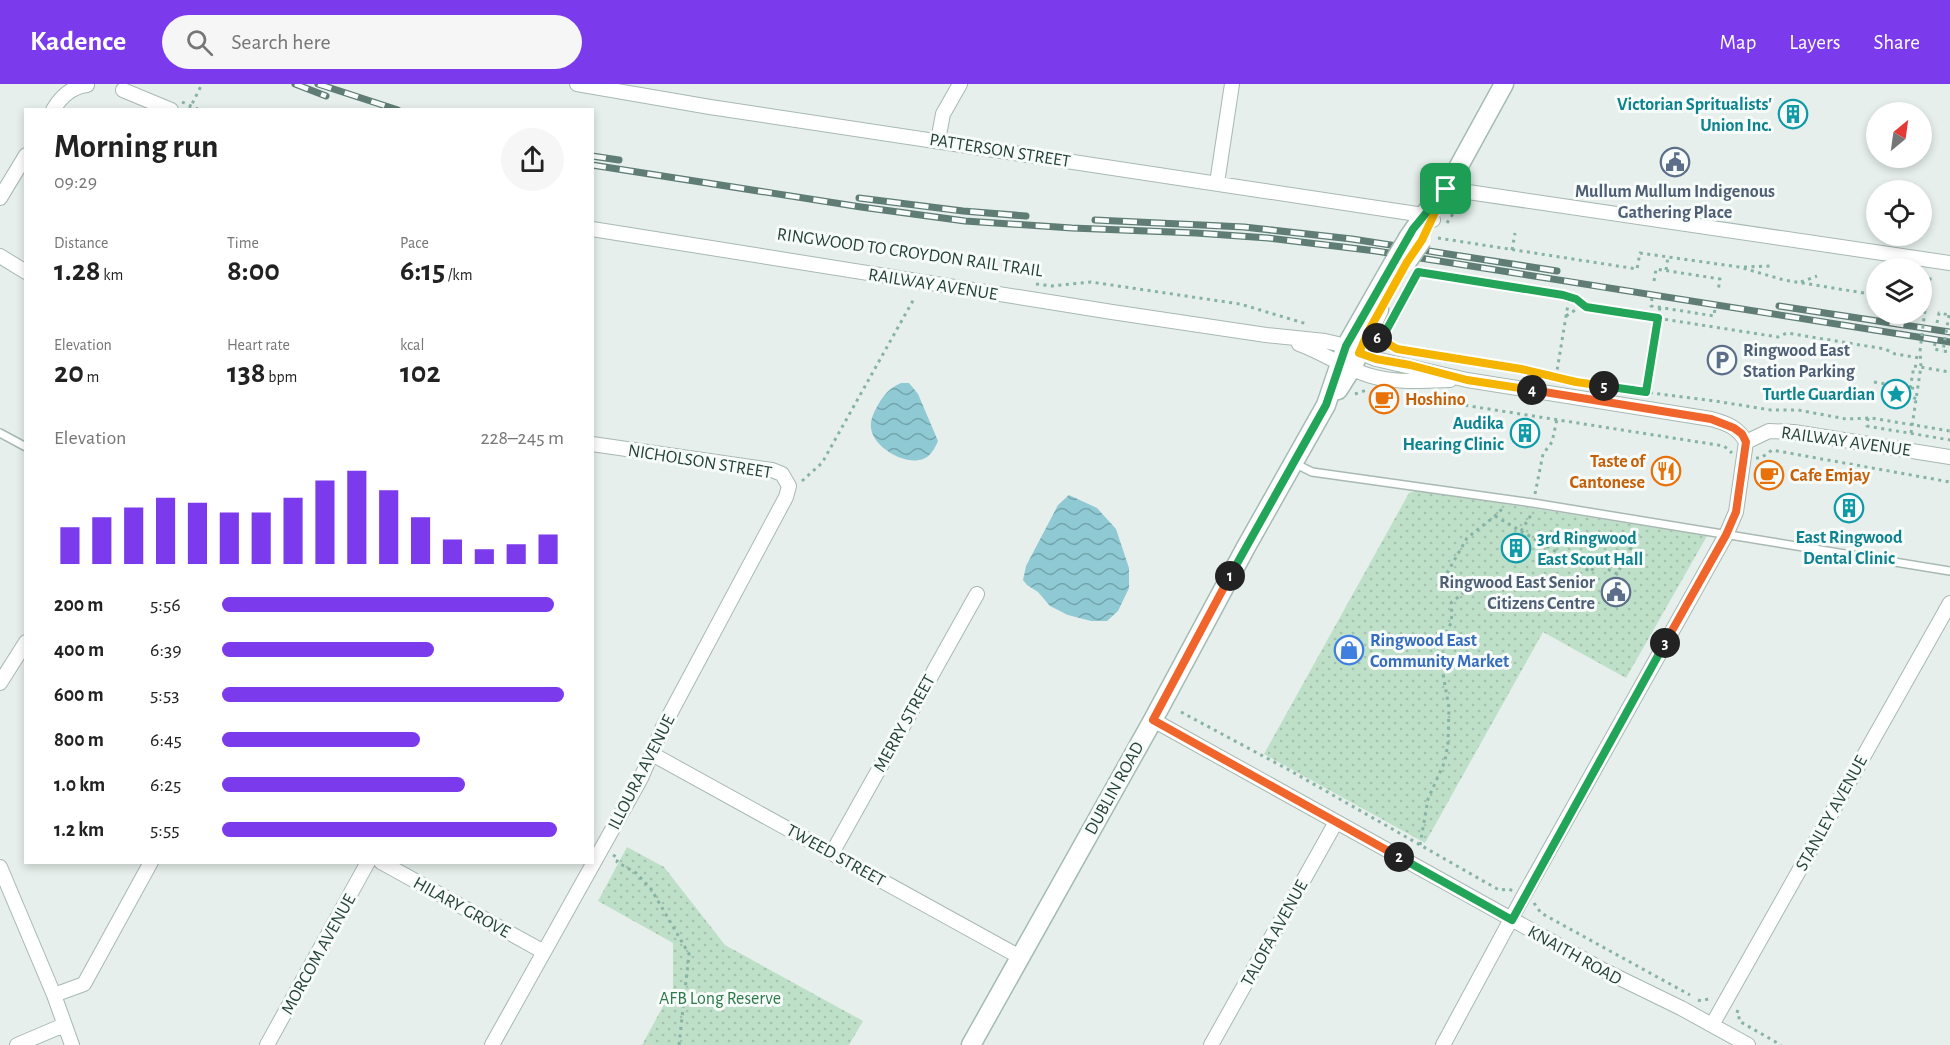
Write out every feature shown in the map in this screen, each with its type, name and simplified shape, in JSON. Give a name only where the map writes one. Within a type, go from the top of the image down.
[{"type":"main road","name":"DUBLIN ROAD","points":[[1349,357],[1378,335],[1447,188],[1504,84]]},
{"type":"main road","name":"DUBLIN ROAD","points":[[971,1045],[1326,405],[1341,386],[1349,357],[1410,264]]},
{"type":"street","name":"PATTERSON STREET","points":[[577,84],[710,107],[1217,183],[1426,232]]},
{"type":"street","points":[[938,141],[943,114],[960,84]]},
{"type":"street","points":[[1217,183],[1232,84]]},
{"type":"street","points":[[54,108],[59,100],[76,86],[87,86]]},
{"type":"street","points":[[123,90],[166,108]]},
{"type":"street","points":[[0,198],[24,158]]},
{"type":"street","points":[[1447,188],[1950,262]]},
{"type":"street","name":"RAILWAY AVENUE","points":[[594,229],[1275,336],[1315,350],[1349,357],[1372,377],[1415,381],[1467,380],[1711,419],[1734,428],[1742,434],[1746,442],[1769,431],[1794,432],[1950,457]]},
{"type":"street","points":[[0,256],[24,271]]},
{"type":"street","points":[[1443,1045],[1523,897],[1726,535],[1736,512],[1746,442]]},
{"type":"street","name":"NICHOLSON STREET","points":[[594,444],[772,470],[786,478],[789,486],[786,497]]},
{"type":"street","name":"ILLOURA AVENUE","points":[[594,862],[786,497]]},
{"type":"street","name":"MERRY STREET","points":[[832,853],[977,594]]},
{"type":"street","name":"STANLEY AVENUE","points":[[1712,1025],[1950,603]]},
{"type":"street","points":[[0,683],[24,645]]},
{"type":"street","name":"KNAITH ROAD","points":[[1153,720],[1603,970],[1681,1008],[1748,1045]]},
{"type":"street","name":"TWEED STREET","points":[[652,754],[1020,957]]},
{"type":"street","name":"TALOFA AVENUE","points":[[1211,1045],[1336,822]]},
{"type":"street","points":[[54,995],[84,984],[150,864]]},
{"type":"street","name":"MORCOM AVENUE","points":[[267,1045],[367,864]]},
{"type":"street","name":"HILARY GROVE","points":[[385,864],[544,952]]},
{"type":"street","name":"ILLOURA AVENUE","points":[[492,1045],[593,864]]},
{"type":"street","points":[[0,867],[54,995],[72,1045]]},
{"type":"street","points":[[17,1045],[64,1025]]},
{"type":"lane","points":[[0,433],[24,446]]},
{"type":"lane","points":[[1294,463],[1312,472],[1533,503],[1950,571]]},
{"type":"path","points":[[190,108],[202,84]]},
{"type":"path","points":[[1426,232],[1468,192]]},
{"type":"path","points":[[1426,232],[1512,250],[1637,269],[1640,253],[1739,267],[1784,280],[1866,293]]},
{"type":"path","points":[[1512,250],[1515,233]]},
{"type":"path","points":[[1666,270],[1668,257]]},
{"type":"path","points":[[1932,265],[1933,260]]},
{"type":"path","points":[[1391,323],[1410,264],[1576,299],[1586,307],[1778,337],[1787,333],[1885,349],[1895,354],[1920,358]]},
{"type":"path","points":[[1739,267],[1770,266]]},
{"type":"path","points":[[1654,280],[1656,269],[1720,279],[1718,291]]},
{"type":"path","points":[[1799,282],[1817,276]]},
{"type":"path","name":"RINGWOOD TO CROYDON RAIL TRAIL","points":[[1029,284],[1052,286],[1090,282],[1240,304],[1312,326]]},
{"type":"path","points":[[786,497],[822,463],[915,297]]},
{"type":"path","points":[[1556,377],[1569,298]]},
{"type":"path","points":[[1652,298],[1651,306],[1714,316],[1715,308]]},
{"type":"path","points":[[1566,316],[1583,305]]},
{"type":"path","points":[[1646,392],[1660,307]]},
{"type":"path","points":[[1937,323],[1939,313],[1950,315],[1943,351]]},
{"type":"path","points":[[1911,433],[1921,366],[1920,351],[1923,324]]},
{"type":"path","points":[[1923,327],[1947,330]]},
{"type":"path","points":[[1378,335],[1397,349]]},
{"type":"path","points":[[1935,342],[1934,350],[1950,352]]},
{"type":"path","points":[[1409,351],[1521,369],[1576,382]]},
{"type":"path","points":[[1916,399],[1909,395],[1914,366],[1950,372]]},
{"type":"path","points":[[1874,382],[1918,389]]},
{"type":"path","points":[[1617,388],[1771,410],[1798,410],[1846,419],[1868,418],[1950,431]]},
{"type":"path","points":[[1355,394],[1365,390],[1377,391]]},
{"type":"path","points":[[1399,395],[1724,446],[1731,452],[1737,453]]},
{"type":"path","points":[[1868,418],[1867,426],[1950,440]]},
{"type":"path","points":[[1521,531],[1533,512],[1543,454],[1552,442],[1557,420]]},
{"type":"path","points":[[1754,457],[1761,458],[1772,450],[1950,482]]},
{"type":"path","points":[[1899,474],[1901,466]]},
{"type":"path","points":[[1930,479],[1931,470]]},
{"type":"path","points":[[1447,573],[1467,538],[1495,516],[1510,500]]},
{"type":"path","points":[[1495,516],[1591,572],[1596,563],[1617,574],[1646,522]]},
{"type":"path","points":[[1420,845],[1428,799],[1445,761],[1448,744],[1449,708],[1443,660],[1446,633],[1452,614],[1451,603],[1469,588]]},
{"type":"path","points":[[1180,712],[1499,890],[1509,889],[1535,903],[1541,913],[1701,1001],[1711,998],[1739,1012],[1739,1021],[1781,1045]]},
{"type":"path","points":[[601,849],[618,858],[616,862],[636,873],[651,889],[689,954],[679,1045]]},
{"type":"green space","points":[[1418,490],[1707,536],[1626,678],[1543,632],[1425,843],[1264,754],[1409,493]]},
{"type":"green space","name":"AFB Long Reserve","points":[[627,847],[664,867],[725,945],[863,1021],[849,1045],[642,1045],[673,988],[673,943],[598,901]]},
{"type":"water","points":[[901,383],[909,383],[918,394],[938,441],[930,454],[923,459],[908,460],[899,457],[884,448],[873,435],[871,422],[880,401],[890,389]]},
{"type":"water","points":[[1069,495],[1097,508],[1116,529],[1129,568],[1129,588],[1118,611],[1107,621],[1091,621],[1068,615],[1050,606],[1023,580],[1026,566],[1058,505]]},
{"type":"railway","points":[[295,84],[326,96]]},
{"type":"railway","points":[[318,84],[392,108]]},
{"type":"railway","points":[[594,156],[619,160]]},
{"type":"railway","points":[[594,165],[965,221],[1268,238],[1376,251],[1950,342]]},
{"type":"railway","points":[[859,198],[1026,216]]},
{"type":"railway","points":[[1095,220],[1244,227],[1352,239],[1557,271]]},
{"type":"railway","points":[[1779,306],[1950,332]]},
{"type":"place","name":"Victorian Spritualists' Union Inc.","points":[[1793,114]]},
{"type":"place","name":"Mullum Mullum Indigenous Gathering Place","points":[[1675,162]]},
{"type":"place","name":"Ringwood East Station Parking","points":[[1722,360]]},
{"type":"place","name":"Turtle Guardian","points":[[1896,394]]},
{"type":"place","name":"Hoshino","points":[[1384,399]]},
{"type":"place","name":"Audika Hearing Clinic","points":[[1525,433]]},
{"type":"place","name":"Taste of Cantonese","points":[[1666,471]]},
{"type":"place","name":"Cafe Emjay","points":[[1769,475]]},
{"type":"place","name":"East Ringwood Dental Clinic","points":[[1849,508]]},
{"type":"place","name":"3rd Ringwood East Scout Hall","points":[[1516,548]]},
{"type":"place","name":"Ringwood East Senior Citizens Centre","points":[[1616,592]]},
{"type":"place","name":"Ringwood East Community Market","points":[[1349,650]]},
{"type":"route","points":[[1446,189],[1413,229],[1346,346],[1326,405],[1153,720],[1512,920],[1516,909],[1726,535],[1736,512],[1746,455],[1746,442],[1742,434],[1734,428],[1711,419],[1467,380],[1359,353],[1368,332],[1381,340],[1397,349],[1521,369],[1576,382],[1646,392],[1658,318],[1586,307],[1576,299],[1563,295],[1418,272],[1381,340],[1368,332],[1433,220],[1446,189]]}]
